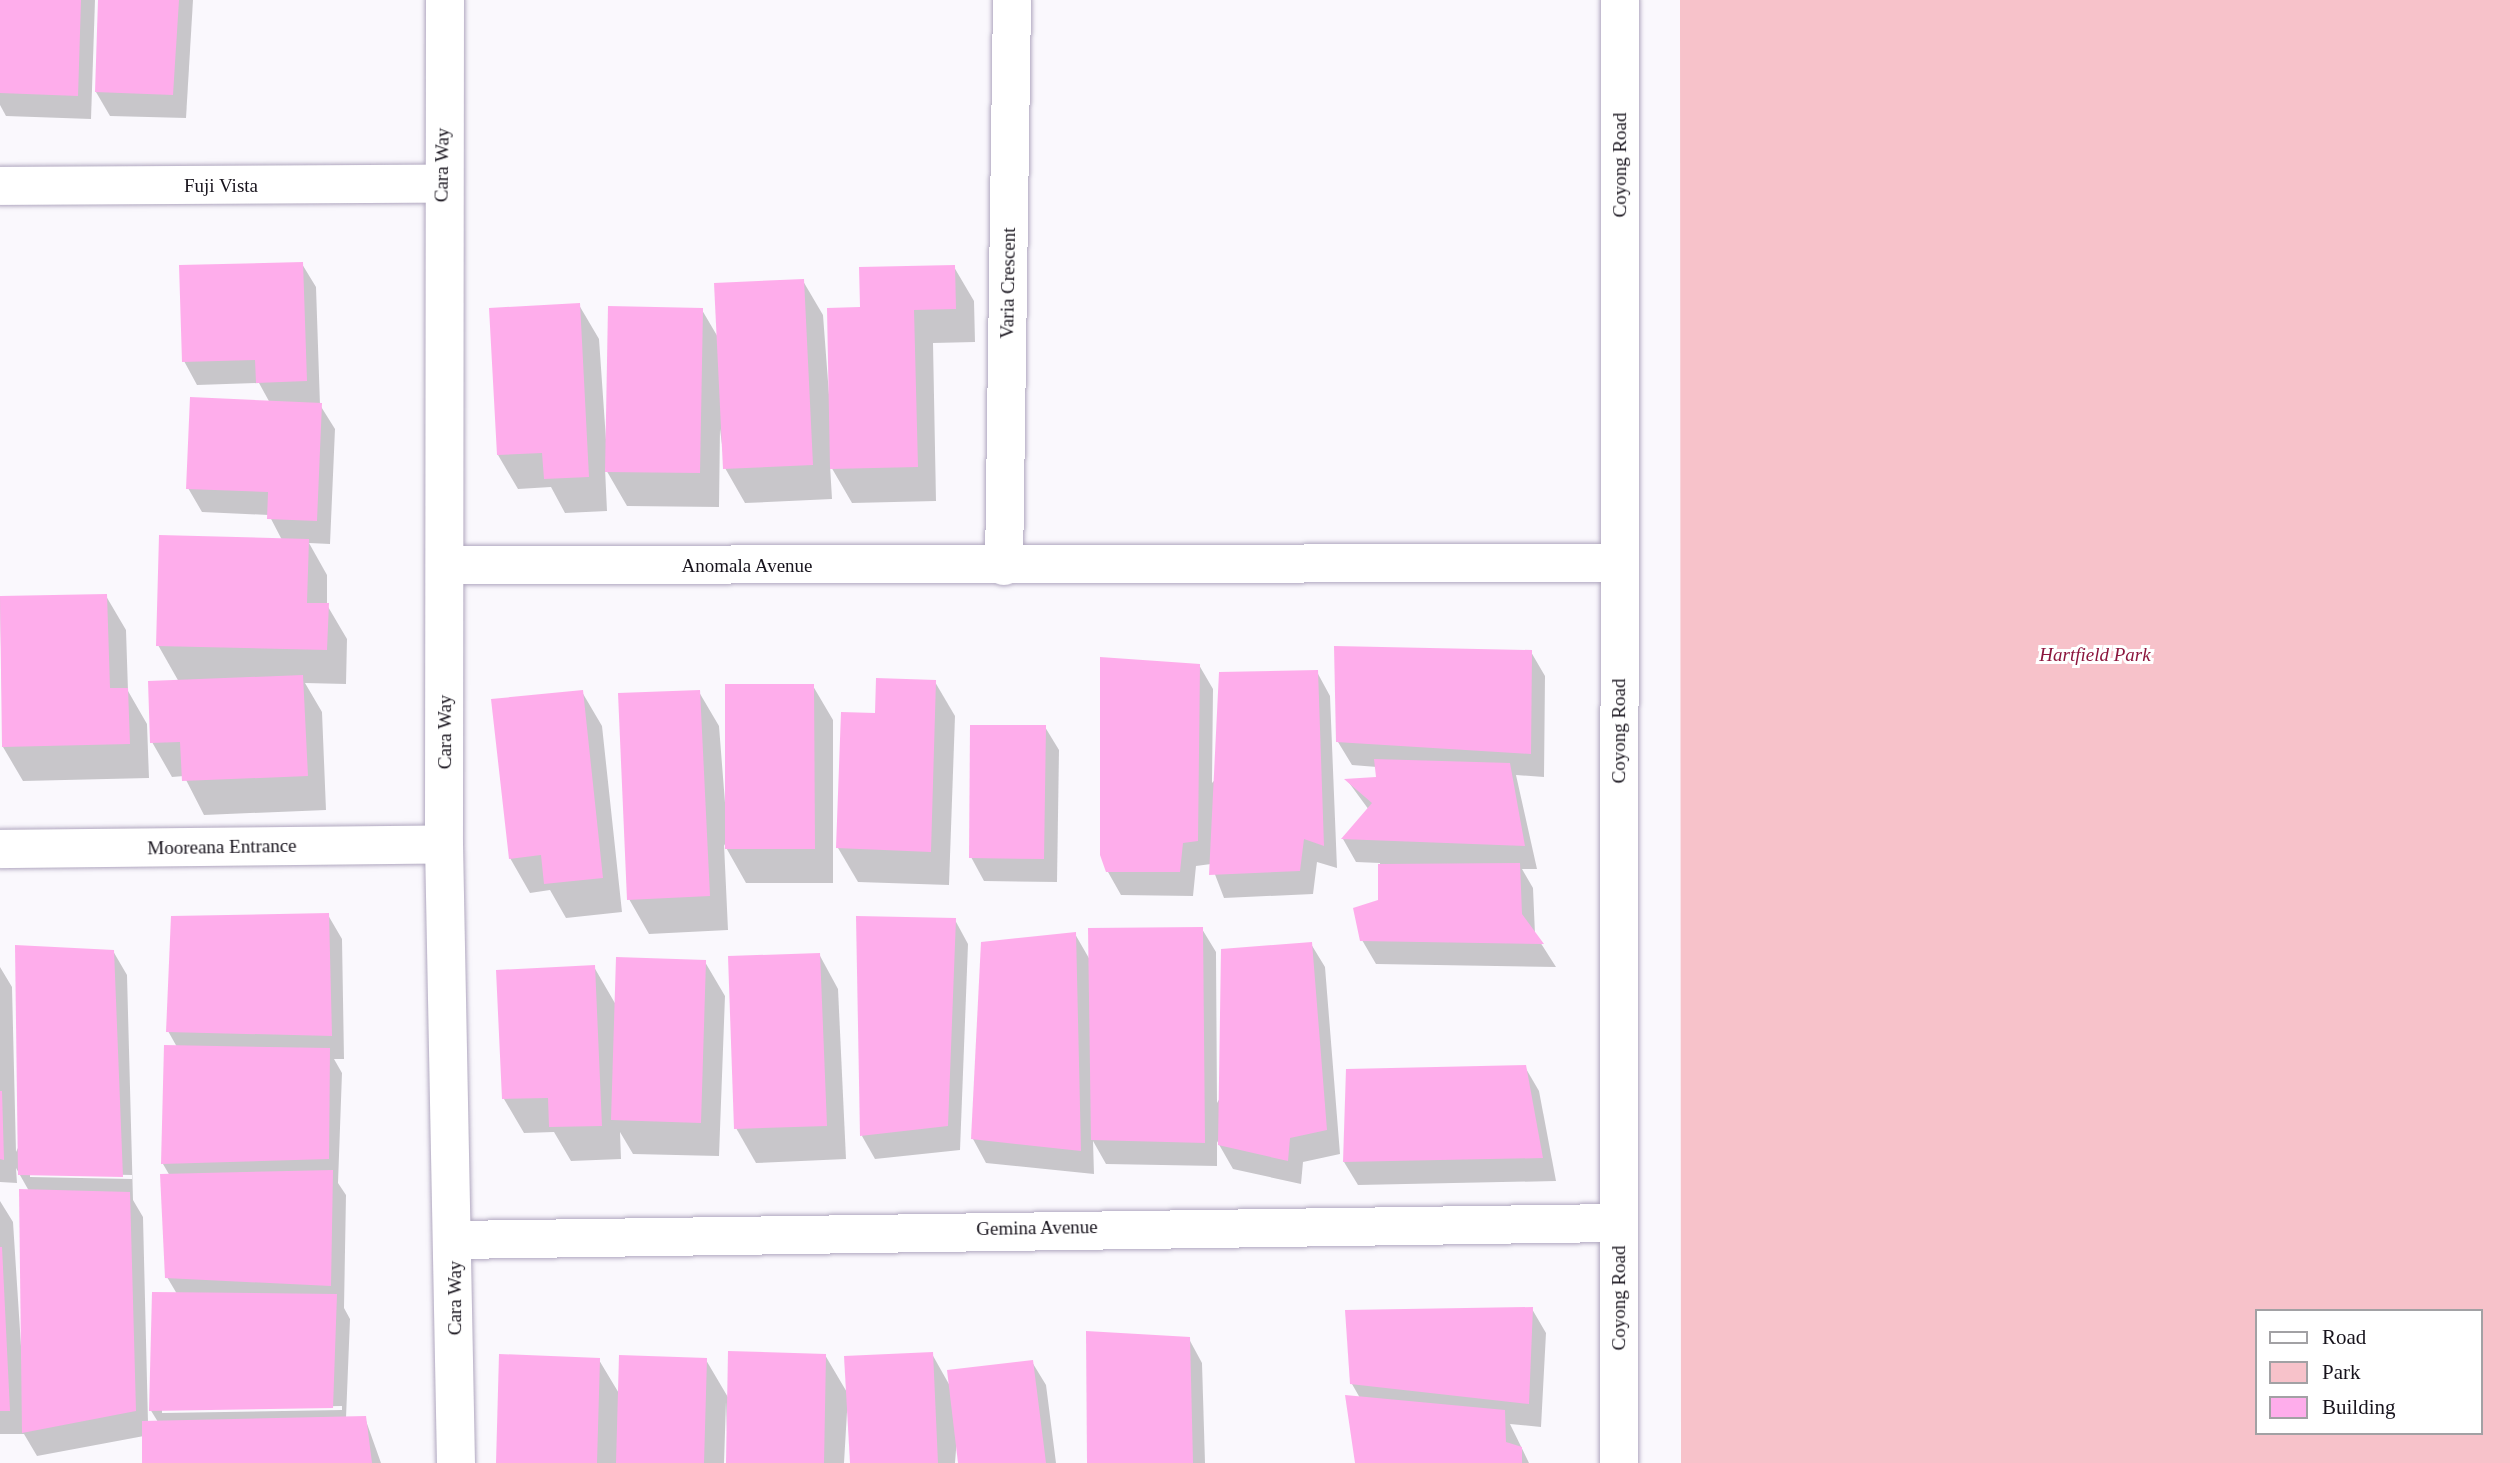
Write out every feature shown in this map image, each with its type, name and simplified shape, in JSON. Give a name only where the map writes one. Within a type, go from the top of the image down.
[{"type":"street","name":"Cara Way","points":[[445,0],[442,184],[444,844],[455,1240],[456,1463]]},
{"type":"street","name":"Varia Crescent","points":[[1004,566],[1012,0]]},
{"type":"street","name":"Coyong Road","points":[[1619,1463],[1620,0]]},
{"type":"street","name":"Fuji Vista","points":[[0,186],[442,184]]},
{"type":"street","name":"Anomala Avenue","points":[[445,565],[1049,567],[1619,563]]},
{"type":"street","name":"Mooreana Entrance","points":[[0,849],[444,844]]},
{"type":"street","name":"Gemina Avenue","points":[[455,1240],[1619,1223]]},
{"type":"green space","name":"Hartfield Park","points":[[1680,0],[2510,0],[2510,1463],[1681,1463]]},
{"type":"building","points":[[0,0],[81,0],[78,96],[0,93]]},
{"type":"building","points":[[98,0],[179,0],[173,95],[95,92]]},
{"type":"building","points":[[303,262],[307,381],[256,383],[255,360],[182,362],[179,265]]},
{"type":"building","points":[[955,265],[956,309],[914,310],[918,467],[830,469],[827,308],[860,307],[859,267]]},
{"type":"building","points":[[804,279],[813,465],[723,469],[714,283]]},
{"type":"building","points":[[580,303],[589,477],[544,479],[542,453],[497,455],[489,308]]},
{"type":"building","points":[[608,306],[703,308],[700,473],[605,472]]},
{"type":"building","points":[[190,397],[322,403],[317,521],[267,519],[268,492],[186,489]]},
{"type":"building","points":[[159,535],[309,539],[307,603],[329,603],[327,650],[156,646]]},
{"type":"building","points":[[107,594],[110,688],[128,688],[130,744],[2,747],[0,596]]},
{"type":"building","points":[[1334,646],[1532,650],[1531,754],[1336,742]]},
{"type":"building","points":[[1100,657],[1200,664],[1198,841],[1183,843],[1180,872],[1106,872],[1100,855]]},
{"type":"building","points":[[1318,670],[1324,846],[1304,839],[1300,871],[1209,875],[1219,672]]},
{"type":"building","points":[[303,675],[308,776],[182,781],[180,742],[150,743],[148,681]]},
{"type":"building","points":[[876,678],[936,680],[931,852],[836,848],[841,712],[875,713]]},
{"type":"building","points":[[725,684],[814,684],[815,849],[725,849]]},
{"type":"building","points":[[583,690],[603,878],[544,884],[541,855],[509,859],[491,699]]},
{"type":"building","points":[[700,690],[710,896],[627,900],[618,693]]},
{"type":"building","points":[[970,725],[1046,725],[1044,859],[969,858]]},
{"type":"building","points":[[1374,759],[1510,763],[1525,846],[1341,839],[1372,803],[1344,779],[1376,777]]},
{"type":"building","points":[[1520,863],[1522,914],[1544,944],[1360,941],[1353,908],[1378,900],[1378,864]]},
{"type":"building","points":[[329,913],[332,1036],[166,1032],[171,916]]},
{"type":"building","points":[[856,916],[956,918],[948,1126],[860,1136]]},
{"type":"building","points":[[1203,927],[1205,1143],[1091,1140],[1088,928]]},
{"type":"building","points":[[1076,932],[1081,1151],[971,1139],[981,942]]},
{"type":"building","points":[[1312,942],[1327,1130],[1290,1138],[1288,1161],[1218,1145],[1221,949]]},
{"type":"building","points":[[15,945],[114,950],[123,1177],[18,1175]]},
{"type":"building","points":[[820,953],[827,1126],[734,1129],[728,956]]},
{"type":"building","points":[[616,957],[706,960],[701,1123],[611,1120]]},
{"type":"building","points":[[595,965],[602,1126],[549,1127],[548,1098],[502,1099],[496,970]]},
{"type":"building","points":[[164,1045],[330,1048],[329,1159],[161,1164]]},
{"type":"building","points":[[1526,1065],[1543,1158],[1343,1162],[1346,1069]]},
{"type":"building","points":[[2,1091],[4,1160],[0,1159]]},
{"type":"building","points":[[333,1170],[331,1286],[165,1278],[160,1174]]},
{"type":"building","points":[[19,1189],[130,1192],[136,1411],[22,1433]]},
{"type":"building","points":[[2,1247],[10,1411],[0,1411]]},
{"type":"building","points":[[152,1292],[337,1294],[333,1408],[149,1411]]},
{"type":"building","points":[[1533,1307],[1529,1404],[1350,1384],[1345,1310]]},
{"type":"building","points":[[1086,1331],[1190,1337],[1193,1463],[1087,1463]]},
{"type":"building","points":[[728,1351],[826,1354],[824,1463],[726,1463]]},
{"type":"building","points":[[933,1352],[938,1463],[850,1463],[844,1356]]},
{"type":"building","points":[[499,1354],[600,1358],[597,1463],[496,1463]]},
{"type":"building","points":[[619,1355],[707,1358],[704,1463],[616,1463]]},
{"type":"building","points":[[1033,1360],[1046,1463],[958,1463],[947,1370]]},
{"type":"building","points":[[1345,1395],[1505,1410],[1506,1442],[1522,1447],[1522,1463],[1355,1463]]},
{"type":"building","points":[[366,1416],[372,1463],[142,1463],[142,1421]]}]
